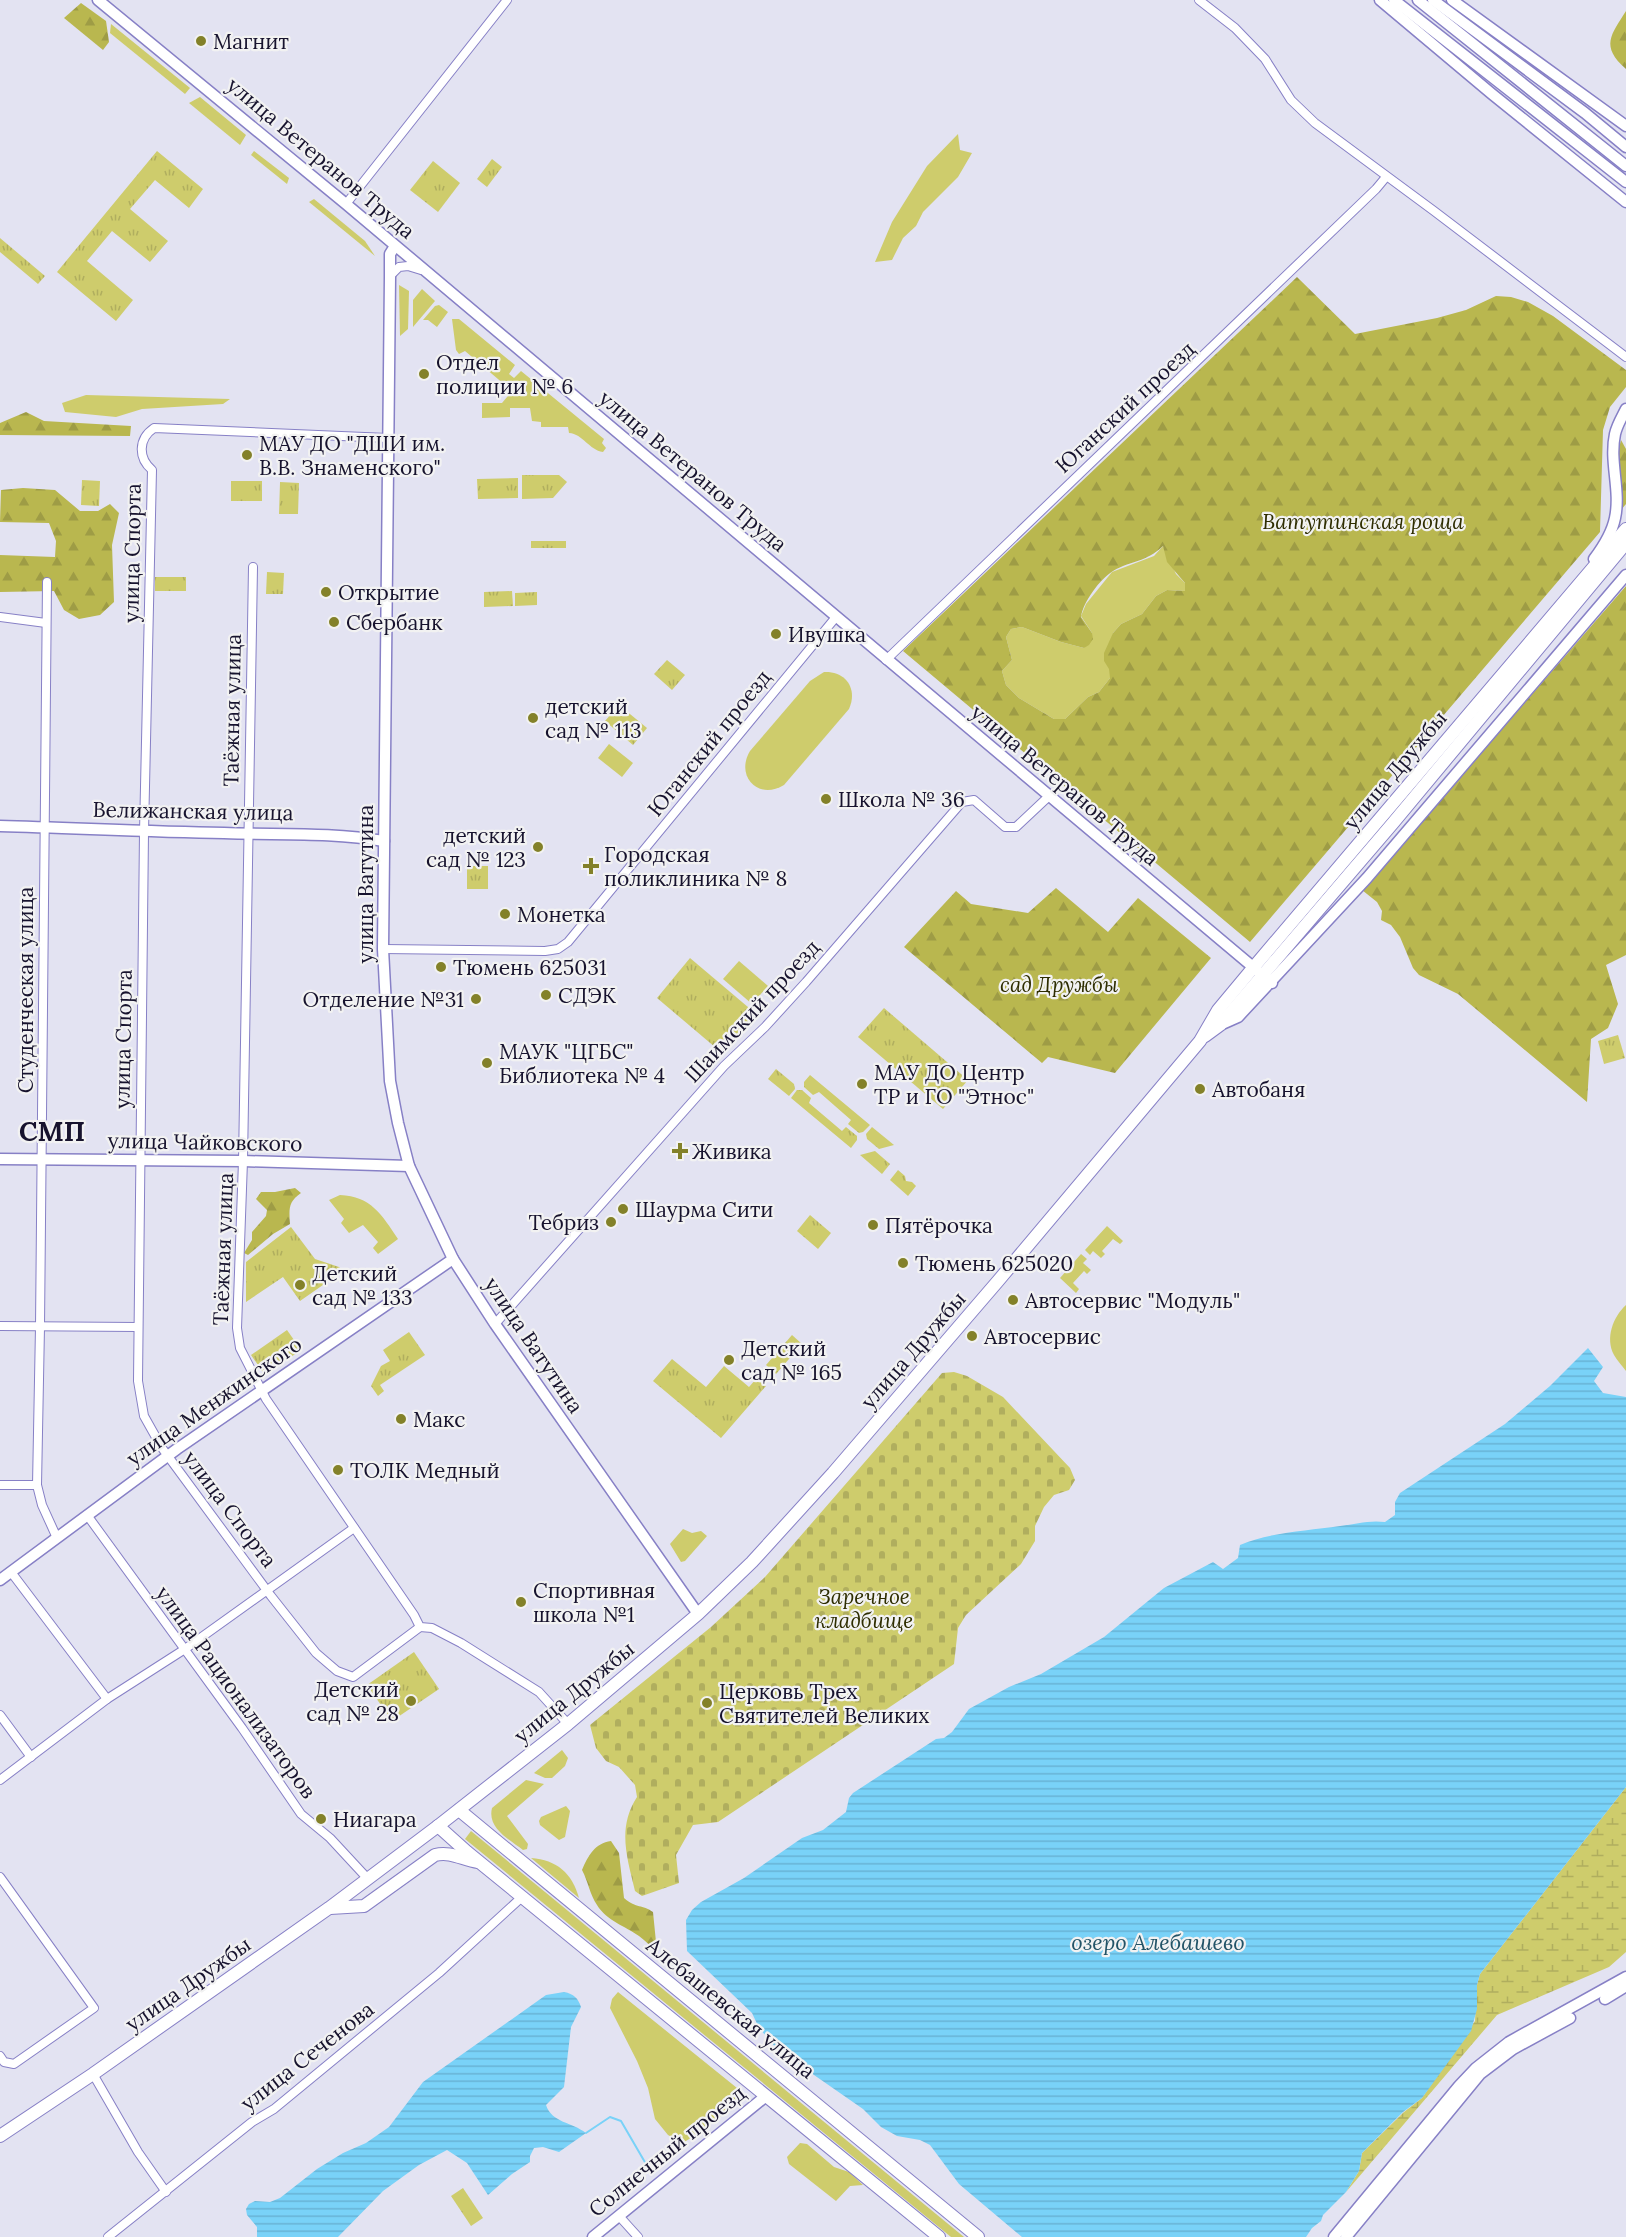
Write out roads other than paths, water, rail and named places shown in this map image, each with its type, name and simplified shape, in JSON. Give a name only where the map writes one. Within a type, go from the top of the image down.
[{"type":"main road","name":"улица Ветеранов Труда","points":[[98,0],[346,204],[1048,797],[1272,983]]},
{"type":"main road","points":[[1380,0],[1626,202]]},
{"type":"main road","points":[[1394,0],[1476,62],[1626,182]]},
{"type":"main road","points":[[1418,0],[1626,166]]},
{"type":"main road","points":[[1433,0],[1585,113],[1626,147]]},
{"type":"main road","points":[[1452,0],[1626,126]]},
{"type":"main road","name":"улица Ватутина","points":[[395,246],[390,255],[383,949],[390,1081],[398,1123],[409,1166],[453,1259],[495,1324],[698,1614]]},
{"type":"main road","points":[[1570,594],[1580,576],[1606,541],[1615,519],[1617,504],[1613,451],[1615,434],[1626,409]]},
{"type":"main road","name":"улица Дружбы","points":[[1200,1041],[1220,1025],[1257,971],[1570,594],[1626,530]]},
{"type":"main road","name":"улица Дружбы","points":[[0,2136],[93,2074],[329,1908],[459,1810],[568,1724],[698,1614],[752,1562],[833,1473],[991,1290],[1200,1041],[1218,1010],[1257,971],[1393,823],[1626,543]]},
{"type":"main road","points":[[1220,1025],[1238,1017],[1272,983],[1367,878],[1626,575]]},
{"type":"main road","name":"Велижанская улица","points":[[0,826],[144,832],[304,833],[359,836],[384,841]]},
{"type":"main road","name":"улица Чайковского","points":[[0,1159],[243,1161],[409,1166]]},
{"type":"main road","name":"улица Менжинского","points":[[0,1580],[168,1456],[453,1259]]},
{"type":"main road","name":"Алебашевская улица","points":[[459,1810],[978,2237]]},
{"type":"main road","points":[[438,1826],[939,2237]]},
{"type":"main road","points":[[329,1908],[364,1906],[435,1855],[452,1854],[467,1861],[480,1862]]},
{"type":"main road","points":[[1334,2237],[1476,2068],[1509,2042],[1626,1977]]},
{"type":"main road","points":[[1346,2237],[1480,2074],[1513,2049],[1626,1986]]},
{"type":"main road","name":"Солнечный проезд","points":[[593,2237],[766,2096]]},
{"type":"street","points":[[346,204],[507,0]]},
{"type":"street","points":[[1199,0],[1243,36],[1265,59],[1291,100],[1315,123],[1626,357]]},
{"type":"street","name":"Юганский проезд","points":[[886,660],[1211,350],[1386,177]]},
{"type":"street","points":[[390,278],[399,267],[408,266],[429,274]]},
{"type":"street","name":"улица Спорта","points":[[388,438],[153,428],[144,439],[141,449],[145,463],[152,470],[144,832],[138,1381],[144,1416],[152,1432],[267,1590],[316,1653],[337,1671],[353,1677],[420,1627]]},
{"type":"street","name":"Таёжная улица","points":[[253,567],[243,1161],[237,1328],[240,1348],[262,1390],[420,1627]]},
{"type":"street","name":"Студенческая улица","points":[[47,582],[37,1485],[42,1505],[57,1538]]},
{"type":"street","points":[[0,617],[46,623]]},
{"type":"street","name":"Юганский проезд","points":[[383,949],[545,951],[558,949],[568,942],[836,617]]},
{"type":"street","name":"Шаимский проезд","points":[[495,1324],[724,1066],[765,1027],[806,982],[962,802],[974,800],[1005,827],[1016,827],[1048,797]]},
{"type":"street","points":[[0,1326],[138,1327]]},
{"type":"street","points":[[0,1485],[37,1485]]},
{"type":"street","name":"улица Рационализаторов","points":[[87,1515],[301,1814],[330,1838],[368,1879]]},
{"type":"street","points":[[0,1780],[107,1699],[185,1649],[354,1528]]},
{"type":"street","points":[[11,1572],[107,1699]]},
{"type":"street","points":[[420,1627],[432,1628],[461,1643],[530,1686],[539,1692],[568,1724]]},
{"type":"street","points":[[0,1715],[31,1756]]},
{"type":"street","points":[[0,1877],[94,2008],[14,2064],[4,2062],[0,2056]]},
{"type":"street","name":"улица Сеченова","points":[[108,2237],[252,2122],[274,2109],[439,1973],[522,1897]]},
{"type":"street","points":[[93,2074],[138,2152],[166,2192]]},
{"type":"street","points":[[619,2216],[638,2237]]},
{"type":"water","name":"озеро Алебашево","points":[[1588,1348],[1603,1367],[1594,1381],[1603,1393],[1626,1397],[1626,1787],[1480,1974],[1477,1985],[1477,2009],[1471,2031],[1422,2098],[1403,2112],[1362,2153],[1359,2171],[1346,2192],[1323,2215],[1321,2221],[1306,2237],[1022,2237],[959,2184],[930,2145],[920,2140],[897,2136],[881,2127],[863,2109],[778,2050],[759,2028],[752,2013],[687,1951],[686,1920],[701,1902],[744,1878],[802,1838],[823,1830],[846,1812],[849,1798],[853,1793],[936,1739],[944,1738],[952,1732],[969,1709],[1009,1687],[1041,1674],[1104,1637],[1164,1588],[1213,1562],[1223,1569],[1238,1558],[1240,1545],[1289,1532],[1385,1522],[1395,1515],[1395,1502],[1400,1493],[1505,1424],[1550,1386]]},
{"type":"water","points":[[564,1992],[575,1997],[581,2007],[571,2027],[564,2087],[546,2105],[558,2119],[586,2133],[559,2152],[543,2147],[534,2148],[530,2162],[488,2195],[467,2163],[447,2150],[419,2165],[383,2191],[338,2237],[257,2237],[257,2227],[247,2215],[246,2209],[249,2204],[255,2201],[270,2202],[280,2198],[317,2169],[343,2153],[366,2143],[389,2127],[423,2082],[546,1995]]},
{"type":"waterway","points":[[586,2133],[610,2117],[621,2121],[646,2164],[642,2172]]},
{"type":"place","name":"Магнит","points":[[201,41]]},
{"type":"place","name":"Отдел полиции № 6","points":[[424,374]]},
{"type":"place","name":"МАУ ДО \"ДШИ им. В.В. Знаменского\"","points":[[247,455]]},
{"type":"place","name":"Открытие","points":[[326,592]]},
{"type":"place","name":"Сбербанк","points":[[334,622]]},
{"type":"place","name":"Ивушка","points":[[776,634]]},
{"type":"place","name":"детский сад № 113","points":[[533,718]]},
{"type":"place","name":"Школа № 36","points":[[826,799]]},
{"type":"place","name":"детский сад № 123","points":[[538,847]]},
{"type":"place","name":"Городская поликлиника № 8","points":[[591,866]]},
{"type":"place","name":"Монетка","points":[[505,914]]},
{"type":"place","name":"Тюмень 625031","points":[[441,967]]},
{"type":"place","name":"СДЭК","points":[[546,995]]},
{"type":"place","name":"Отделение №31","points":[[476,999]]},
{"type":"place","name":"МАУК \"ЦГБС\" Библиотека № 4","points":[[487,1063]]},
{"type":"place","name":"МАУ ДО Центр ТР и ГО \"Этнос\"","points":[[862,1084]]},
{"type":"place","name":"Автобаня","points":[[1200,1089]]},
{"type":"place","name":"Живика","points":[[680,1151]]},
{"type":"place","name":"Шаурма Сити","points":[[623,1209]]},
{"type":"place","name":"Тебриз","points":[[611,1222]]},
{"type":"place","name":"Пятёрочка","points":[[873,1225]]},
{"type":"place","name":"Тюмень 625020","points":[[903,1263]]},
{"type":"place","name":"Детский сад № 133","points":[[300,1285]]},
{"type":"place","name":"Автосервис \"Модуль\"","points":[[1013,1300]]},
{"type":"place","name":"Автосервис","points":[[972,1336]]},
{"type":"place","name":"Детский сад № 165","points":[[729,1360]]},
{"type":"place","name":"Макс","points":[[401,1419]]},
{"type":"place","name":"ТОЛК Медный","points":[[338,1470]]},
{"type":"place","name":"Спортивная школа №1","points":[[521,1602]]},
{"type":"place","name":"Детский сад № 28","points":[[411,1701]]},
{"type":"place","name":"Церковь Трех Святителей Великих","points":[[707,1703]]},
{"type":"place","name":"Ниагара","points":[[321,1819]]},
{"type":"district","name":"СМП","points":[[52,1131]]},
{"type":"park label","name":"Ватутинская роща","points":[[1363,521]]},
{"type":"park label","name":"сад Дружбы","points":[[1059,984]]},
{"type":"park label","name":"Заречное кладбище","points":[[864,1608]]}]
